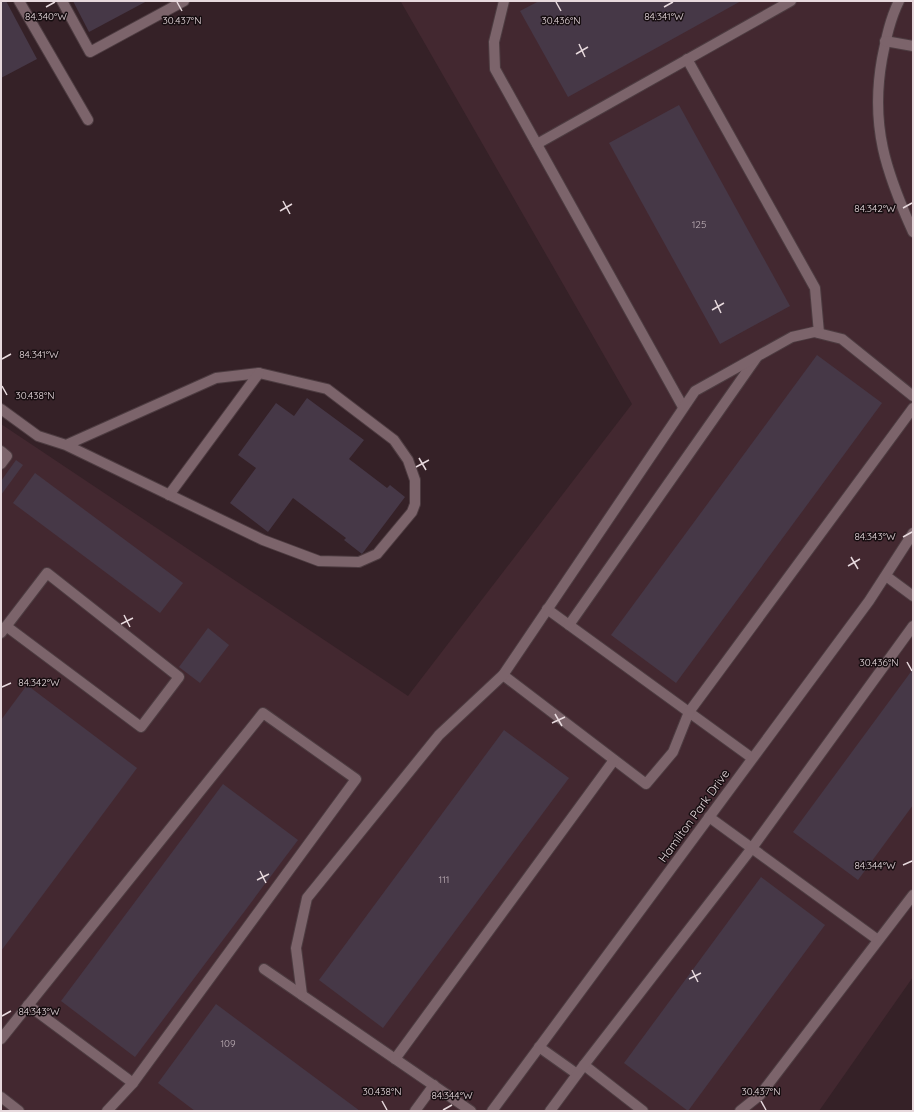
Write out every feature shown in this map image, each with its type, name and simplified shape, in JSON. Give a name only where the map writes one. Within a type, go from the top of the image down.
[{"type":"street","points":[[19,1],[88,120]]},
{"type":"street","points":[[62,1],[90,52],[184,1]]},
{"type":"street","points":[[504,1],[494,42],[495,69],[683,408]]},
{"type":"street","points":[[536,144],[791,1]]},
{"type":"street","points":[[899,1],[885,41],[879,79],[878,111],[880,139],[885,160],[902,208],[913,232]]},
{"type":"street","points":[[885,41],[913,46]]},
{"type":"street","points":[[687,59],[815,288],[819,333]]},
{"type":"street","points":[[302,995],[296,948],[307,898],[439,735],[503,675],[695,391],[792,337],[814,332],[842,339],[913,396]]},
{"type":"street","points":[[569,625],[758,356]]},
{"type":"street","points":[[169,495],[259,373]]},
{"type":"street","points":[[1,409],[38,436],[66,445],[263,540],[319,561],[359,562],[377,554],[412,512],[415,504],[415,480],[408,460],[394,440],[327,388],[259,373],[216,378],[66,445]]},
{"type":"street","points":[[503,675],[646,784],[673,752],[689,712],[913,408]]},
{"type":"street","points":[[1,451],[7,456],[1,464]]},
{"type":"street","name":"Hamilton Park Drive","points":[[492,1111],[869,601],[913,533]]},
{"type":"street","points":[[46,573],[179,677],[141,727],[4,629],[46,573]]},
{"type":"street","points":[[886,576],[913,596]]},
{"type":"street","points":[[547,609],[752,758]]},
{"type":"street","points":[[550,1111],[576,1074],[752,848],[913,626]]},
{"type":"street","points":[[1,1039],[263,713],[356,779],[133,1083],[107,1111]]},
{"type":"street","points":[[395,1059],[614,760]]},
{"type":"street","points":[[709,817],[878,940]]},
{"type":"street","points":[[740,1111],[760,1095],[913,895]]},
{"type":"street","points":[[264,969],[471,1111]]},
{"type":"street","points":[[28,1005],[133,1083]]},
{"type":"street","points":[[539,1047],[576,1074]]},
{"type":"street","points":[[584,1065],[643,1111]]},
{"type":"street","points":[[415,1111],[434,1086]]},
{"type":"street","points":[[1,1097],[19,1111]]},
{"type":"shaded area","points":[[913,1],[913,977],[819,1111],[1,1111],[1,424],[408,696],[632,404],[401,2]]},
{"type":"building","points":[[1,1],[6,1],[37,59],[1,78]]},
{"type":"building","points":[[73,1],[147,1],[89,32]]},
{"type":"building","points":[[539,1],[741,1],[568,97],[520,11]]},
{"type":"building","points":[[679,105],[790,306],[720,344],[609,143]]},
{"type":"building","points":[[817,355],[882,403],[676,683],[611,635]]},
{"type":"building","points":[[307,398],[364,440],[349,459],[387,488],[390,485],[405,497],[362,554],[344,540],[346,538],[293,498],[268,532],[230,503],[256,468],[238,455],[276,403],[294,416]]},
{"type":"building","points":[[16,460],[23,465],[1,495],[1,481]]},
{"type":"building","points":[[35,473],[183,583],[160,613],[13,503]]},
{"type":"building","points":[[208,628],[229,645],[200,683],[179,667]]},
{"type":"building","points":[[913,669],[913,805],[858,880],[793,832]]},
{"type":"building","points":[[27,685],[137,768],[1,951],[1,720]]},
{"type":"building","points":[[504,730],[569,778],[383,1028],[319,980]]},
{"type":"building","points":[[223,784],[298,840],[135,1057],[61,1001]]},
{"type":"building","points":[[761,877],[825,925],[688,1111],[624,1063]]},
{"type":"building","points":[[216,1004],[360,1111],[195,1111],[158,1083]]}]
